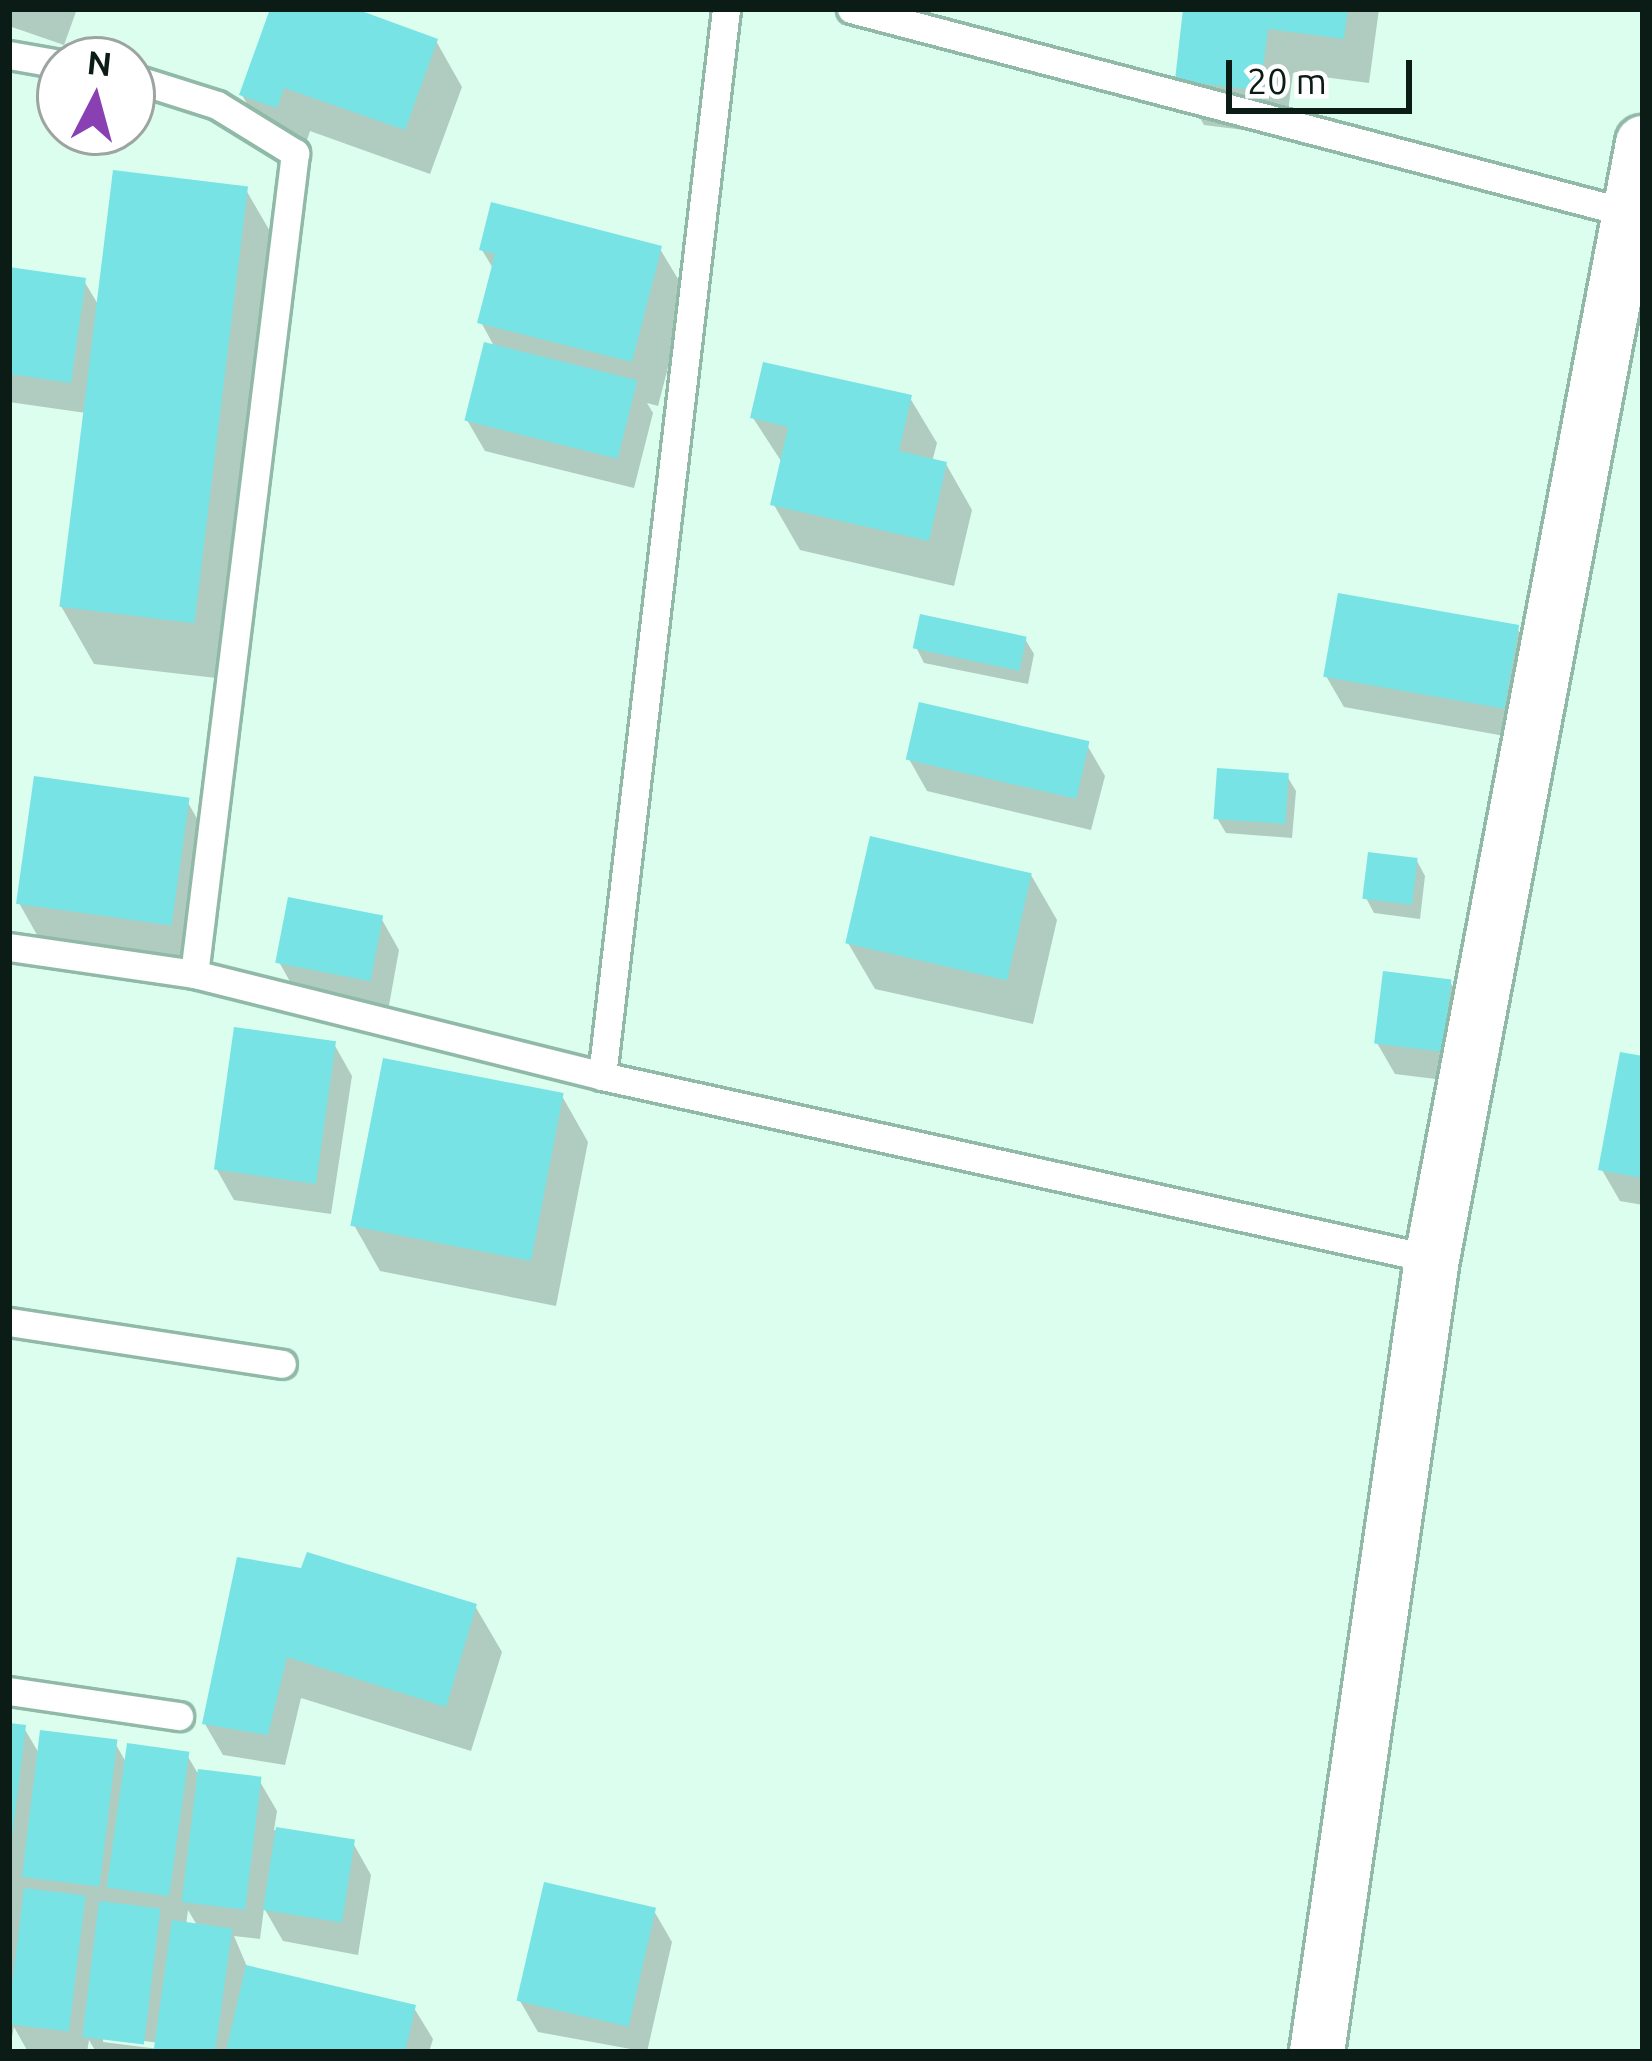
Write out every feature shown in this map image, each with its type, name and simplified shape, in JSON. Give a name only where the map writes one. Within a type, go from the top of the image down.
[{"type":"street","points":[[1318,2052],[1432,1259],[1625,212],[1643,143]]},
{"type":"lane","points":[[602,1076],[726,9]]},
{"type":"lane","points":[[851,9],[1625,212]]},
{"type":"lane","points":[[156,86],[217,105],[295,153],[194,974]]},
{"type":"lane","points":[[9,946],[194,974],[602,1076],[1432,1259]]},
{"type":"lane","points":[[9,1322],[282,1364]]},
{"type":"lane","points":[[9,1690],[179,1716]]},
{"type":"building","points":[[270,9],[356,9],[438,39],[405,130],[284,88],[277,108],[239,95]]},
{"type":"building","points":[[1183,9],[1348,9],[1344,39],[1268,29],[1260,91],[1175,80]]},
{"type":"building","points":[[113,170],[248,187],[194,623],[59,607]]},
{"type":"building","points":[[491,202],[662,246],[632,362],[477,323],[495,254],[479,250]]},
{"type":"building","points":[[9,267],[86,278],[71,383],[9,374]]},
{"type":"building","points":[[484,342],[637,380],[618,459],[464,421]]},
{"type":"building","points":[[763,362],[912,395],[899,451],[947,462],[929,541],[770,505],[788,427],[750,418]]},
{"type":"building","points":[[1338,593],[1519,625],[1504,709],[1323,677]]},
{"type":"building","points":[[920,614],[1027,637],[1019,671],[913,648]]},
{"type":"building","points":[[919,702],[1090,741],[1076,799],[906,759]]},
{"type":"building","points":[[1217,768],[1289,773],[1285,824],[1213,819]]},
{"type":"building","points":[[34,776],[189,798],[172,926],[16,904]]},
{"type":"building","points":[[870,836],[1032,873],[1007,981],[845,943]]},
{"type":"building","points":[[1368,852],[1418,858],[1412,905],[1362,899]]},
{"type":"building","points":[[288,897],[383,916],[370,981],[275,963]]},
{"type":"building","points":[[1383,971],[1451,979],[1443,1052],[1374,1043]]},
{"type":"building","points":[[234,1027],[336,1041],[316,1184],[214,1170]]},
{"type":"building","points":[[1620,1052],[1643,1056],[1643,1178],[1598,1170]]},
{"type":"building","points":[[383,1058],[564,1093],[531,1261],[350,1226]]},
{"type":"building","points":[[307,1552],[477,1604],[446,1707],[287,1657],[268,1735],[202,1724],[237,1557],[301,1568]]},
{"type":"building","points":[[9,1723],[26,1725],[12,1839],[9,1838]]},
{"type":"building","points":[[40,1730],[117,1740],[99,1886],[22,1877]]},
{"type":"building","points":[[127,1743],[189,1752],[169,1896],[107,1888]]},
{"type":"building","points":[[198,1769],[262,1777],[245,1910],[182,1902]]},
{"type":"building","points":[[276,1827],[355,1840],[342,1922],[263,1910]]},
{"type":"building","points":[[544,1882],[656,1908],[629,2027],[517,2001]]},
{"type":"building","points":[[24,1888],[86,1896],[69,2032],[9,2024]]},
{"type":"building","points":[[99,1901],[161,1909],[144,2045],[82,2037]]},
{"type":"building","points":[[172,1920],[232,1928],[215,2052],[153,2052]]},
{"type":"building","points":[[246,1965],[416,2005],[405,2052],[226,2052]]}]
